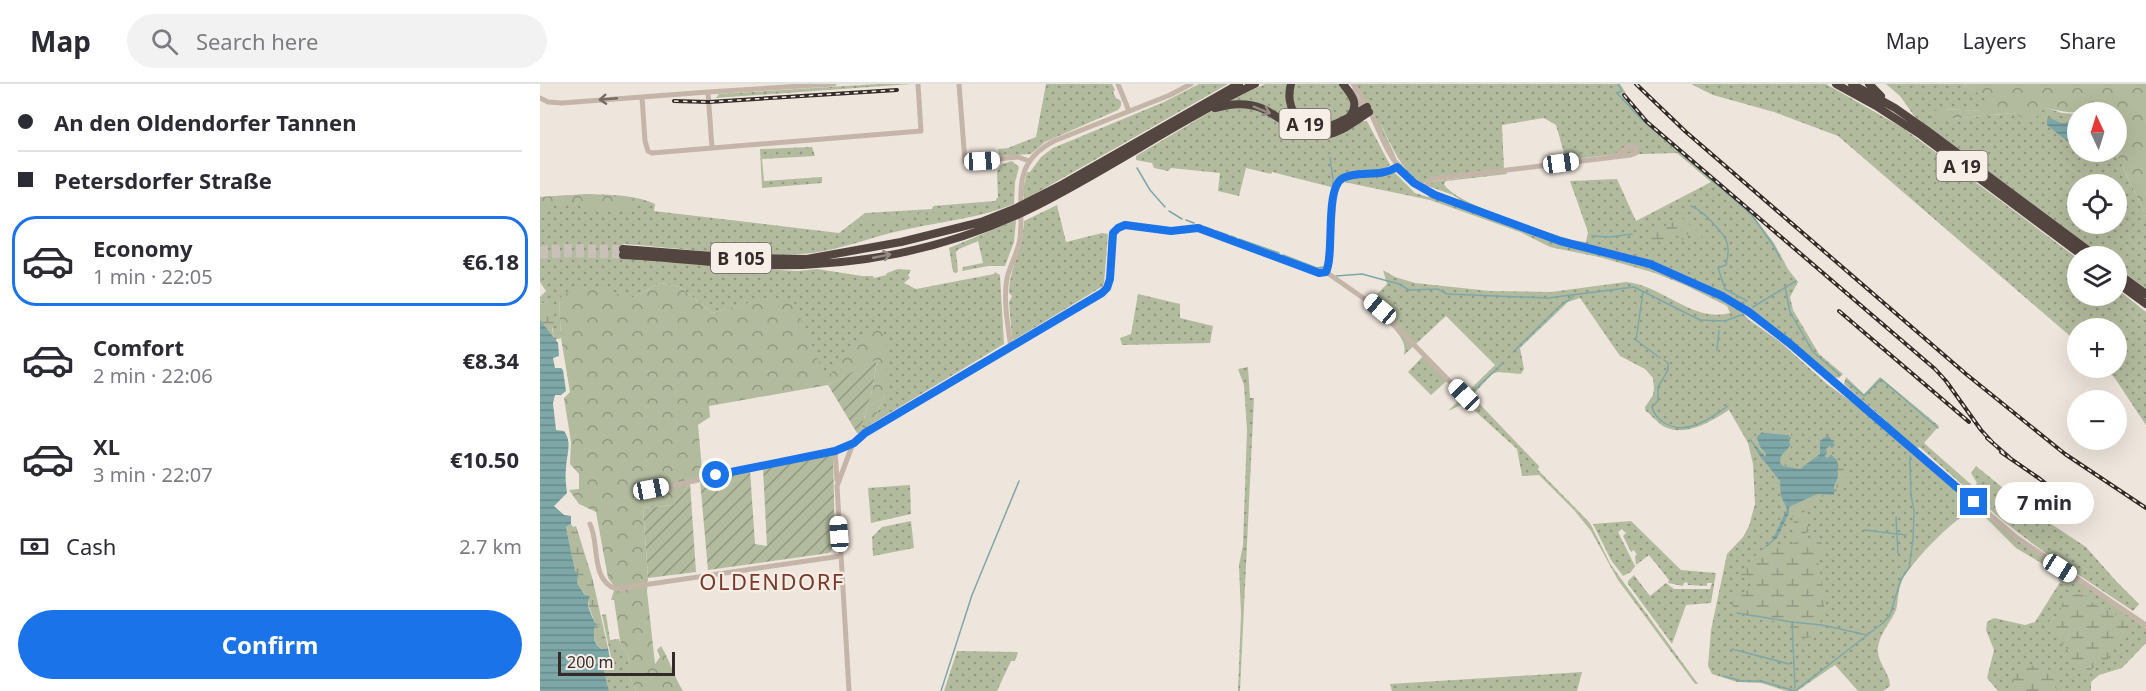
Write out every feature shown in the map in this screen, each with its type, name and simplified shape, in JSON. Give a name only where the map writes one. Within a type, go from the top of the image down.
[{"type":"highway","name":"B 105","points":[[1239,84],[1044,194],[1014,209],[970,225],[891,244],[807,259],[623,252],[723,264],[787,266],[852,262],[939,244],[990,226],[1047,201],[1205,110],[1255,84]]},
{"type":"highway","name":"A 19","points":[[1291,84],[1289,98],[1291,106],[1295,114],[1305,123],[1327,128],[1368,112]]},
{"type":"highway","name":"A 19","points":[[1345,84],[1355,104],[1353,113],[1348,118]]},
{"type":"highway","points":[[1825,84],[1850,87]]},
{"type":"highway","name":"A 19","points":[[1836,84],[1850,87],[1888,104],[2083,246]]},
{"type":"highway","points":[[1869,84],[1888,104]]},
{"type":"highway","name":"A 19","points":[[1850,87],[1921,135],[2070,246]]},
{"type":"highway","points":[[1205,110],[1230,105],[1250,105],[1270,112],[1298,131],[1314,135],[1336,132],[1368,112]]},
{"type":"highway","points":[[2127,280],[2146,294]]},
{"type":"highway","points":[[2127,290],[2146,303]]},
{"type":"street","points":[[540,98],[548,102],[562,103],[834,84]]},
{"type":"street","points":[[642,97],[646,148],[652,153],[921,131],[918,84]]},
{"type":"street","points":[[959,84],[965,162],[1014,157],[1029,161]]},
{"type":"street","points":[[1118,84],[1129,111]]},
{"type":"street","points":[[1011,348],[1006,286],[1019,240],[1022,177],[1029,161],[1040,149],[1054,141],[1170,95],[1191,84]]},
{"type":"street","points":[[1345,84],[1368,112]]},
{"type":"street","points":[[1353,84],[1396,165],[1423,189],[1560,241],[1625,256],[1662,268],[1735,304],[1796,349],[2016,537],[2146,626]]},
{"type":"street","points":[[708,92],[712,148]]},
{"type":"street","points":[[1423,189],[1432,179],[1617,156]]},
{"type":"street","points":[[1326,272],[1329,264],[1335,188],[1339,181],[1350,176],[1380,173],[1396,165]]},
{"type":"street","points":[[637,494],[835,451],[854,443],[865,433],[1102,293],[1107,288],[1110,279],[1113,233],[1125,225],[1171,231],[1198,228],[1319,273],[1326,272],[1380,309],[1468,399]]},
{"type":"street","points":[[837,482],[854,443]]},
{"type":"street","points":[[835,451],[849,691]]},
{"type":"street","points":[[590,524],[602,578],[606,584],[616,589],[841,556]]},
{"type":"green space","points":[[912,84],[716,98],[719,94]]},
{"type":"green space","points":[[1046,84],[1112,84],[1115,90],[1113,92],[1121,101],[1121,106],[1118,110],[1045,142],[1031,154],[1001,156],[998,149],[1008,148],[1036,137]]},
{"type":"green space","points":[[1199,84],[1228,84],[1024,200],[1023,190],[1027,172],[1030,172],[1041,157],[1053,148],[1164,102]]},
{"type":"green space","points":[[1265,84],[1288,84],[1288,105],[1318,132],[1337,128],[1359,115],[1331,132],[1313,133],[1271,110],[1225,103]]},
{"type":"green space","points":[[1293,84],[1341,84],[1353,102],[1349,115],[1332,125],[1314,125],[1301,116],[1296,109],[1292,93]]},
{"type":"green space","points":[[1356,84],[1620,84],[1626,93],[1621,95],[1640,117],[1755,218],[1774,243],[1798,282],[1790,297],[1793,310],[1819,354],[1843,374],[1839,378],[1833,377],[1746,306],[1683,275],[1658,264],[1555,237],[1466,204],[1453,195],[1428,186],[1430,182],[1506,172],[1507,174],[1446,181],[1444,184],[1451,192],[1482,208],[1543,231],[1586,242],[1588,232],[1570,181],[1617,179],[1636,221],[1711,182],[1677,153],[1610,155],[1566,160],[1556,125],[1544,118],[1502,125],[1504,169],[1431,178],[1423,184],[1402,163],[1380,123],[1397,160],[1391,152]]},
{"type":"green space","points":[[1691,84],[1826,84],[1903,128],[2067,251],[2067,306],[2127,306],[2127,297],[2146,312],[2146,425],[2127,396],[2127,390],[2123,390],[2115,378],[2127,378],[2127,318],[2067,318],[2067,333],[1838,136],[1774,112],[1713,95]]},
{"type":"green space","points":[[1886,84],[1964,84],[1988,99],[1982,111],[1944,109],[1950,119],[2013,113],[2024,117],[2047,108],[2067,113],[2067,162],[2121,162],[2126,174],[2067,174],[2067,229],[1915,117],[1900,96]]},
{"type":"green space","points":[[1964,84],[2146,84],[2146,216],[2121,162],[2127,162],[2127,102],[2067,102],[2067,111],[2047,108],[2040,112],[2033,123],[2013,113],[1950,119],[1930,118],[1929,112],[1944,109],[1982,111],[1982,105],[1987,99]]},
{"type":"green space","points":[[1252,107],[1318,138],[1361,121],[1367,121],[1390,165],[1380,173],[1350,176],[1335,188],[1246,168],[1239,196],[1218,191],[1220,173],[1171,168],[1168,171],[1154,168],[1152,163],[1136,160],[1136,156],[1210,112],[1218,109]]},
{"type":"green space","points":[[812,147],[815,156],[762,159],[764,181],[822,177],[822,183],[762,188],[760,149]]},
{"type":"green space","points":[[1397,160],[1422,185],[1410,175]]},
{"type":"green space","points":[[1012,161],[1019,167],[1015,182],[1014,204],[975,216],[895,232],[814,253],[757,255],[623,244],[624,259],[740,268],[798,271],[817,269],[873,276],[874,278],[898,269],[911,270],[908,275],[910,278],[904,283],[916,289],[995,272],[1000,275],[1004,344],[873,423],[886,392],[886,337],[828,385],[769,298],[712,313],[680,287],[660,283],[632,298],[622,296],[559,298],[561,338],[554,340],[549,302],[540,304],[540,297],[546,291],[540,282],[540,197],[615,195],[655,204],[654,211],[839,233],[865,213],[932,209],[933,206],[995,201],[998,197],[997,171],[1002,164]]},
{"type":"green space","points":[[1395,173],[1415,193],[1428,197],[1430,195],[1549,240],[1649,266],[1694,284],[1725,300],[1779,341],[1827,384],[1867,413],[2001,527],[2146,628],[2146,643],[2122,668],[2099,675],[2091,682],[2091,691],[1998,691],[1987,678],[1994,650],[1986,630],[1987,622],[1994,618],[2025,625],[2035,622],[2060,582],[2053,570],[2016,548],[1981,513],[1975,510],[1967,513],[1947,529],[1915,562],[1903,579],[1896,610],[1878,647],[1879,657],[1890,686],[1883,691],[1858,691],[1835,665],[1797,691],[1786,691],[1761,683],[1737,682],[1712,674],[1708,666],[1711,630],[1727,554],[1743,537],[1749,526],[1755,504],[1753,464],[1748,443],[1729,410],[1706,424],[1689,429],[1671,429],[1658,423],[1645,410],[1653,395],[1653,378],[1645,369],[1620,356],[1580,298],[1568,302],[1520,348],[1524,369],[1521,374],[1498,372],[1492,374],[1472,396],[1539,466],[1538,470],[1590,523],[1611,565],[1698,684],[1695,684],[1618,580],[1591,531],[1574,510],[1539,475],[1522,476],[1517,449],[1466,403],[1448,411],[1495,365],[1446,316],[1404,355],[1403,341],[1388,322],[1392,317],[1372,299],[1387,284],[1383,270],[1395,277],[1415,283],[1490,291],[1551,292],[1626,282],[1652,290],[1703,313],[1716,315],[1730,313],[1727,306],[1655,273],[1599,257],[1550,247],[1520,232],[1430,200],[1344,182],[1355,177]]},
{"type":"green space","points":[[2127,175],[2146,216],[2146,289],[2127,275],[2127,246],[2089,246],[2073,234],[2127,234]]},
{"type":"green space","points":[[589,194],[639,199],[628,208],[597,211],[571,200],[540,211],[540,197]]},
{"type":"green space","points":[[1057,205],[1066,242],[1102,233],[1108,234],[1104,283],[1103,286],[1014,340],[1012,339],[1009,302],[1012,296],[1009,293],[1024,221]]},
{"type":"green space","points":[[945,213],[862,224],[864,215]]},
{"type":"green space","points":[[1682,218],[1700,234],[1703,240],[1693,234],[1685,235],[1682,232],[1683,224],[1679,225],[1669,240],[1679,237],[1690,241],[1660,241],[1649,238],[1648,234]]},
{"type":"green space","points":[[1016,220],[1014,242],[1005,266],[988,266],[962,271],[963,267],[983,263],[978,241],[956,252],[958,271],[953,272],[949,248]]},
{"type":"green space","points":[[660,283],[680,287],[712,313],[770,297],[793,300],[828,384],[837,359],[877,328],[886,337],[886,392],[873,423],[860,433],[873,387],[877,360],[828,385],[709,406],[710,417],[698,425],[703,480],[690,483],[673,505],[643,508],[647,591],[655,664],[660,657],[657,650],[661,646],[683,691],[636,691],[629,676],[628,655],[621,647],[614,600],[611,600],[615,587],[608,578],[596,512],[579,504],[569,490],[579,489],[579,474],[570,464],[571,442],[564,398],[570,392],[561,338],[559,298],[578,286],[592,286],[632,298]]},
{"type":"green space","points":[[1138,294],[1180,304],[1180,318],[1213,326],[1210,343],[1122,345],[1120,338],[1131,334]]},
{"type":"green space","points":[[549,302],[557,322],[552,328],[554,340],[540,320],[540,304]]},
{"type":"green space","points":[[1425,354],[1449,379],[1431,395],[1408,372]]},
{"type":"green space","points":[[877,359],[873,387],[860,433],[857,433],[828,385]]},
{"type":"green space","points":[[1248,367],[1250,398],[1254,398],[1240,691],[1238,691],[1241,614],[1239,565],[1243,545],[1247,430],[1244,385],[1238,369]]},
{"type":"green space","points":[[1846,377],[1864,394],[1880,377],[1939,426],[1924,443],[1974,487],[1977,483],[1971,473],[1976,466],[2030,510],[2086,547],[2139,604],[2133,611],[2044,552],[2003,521],[1922,449],[1919,447],[1916,449],[1869,408],[1891,426],[1844,384]]},
{"type":"green space","points":[[1764,429],[1787,431],[1791,434],[1791,448],[1783,459],[1785,466],[1798,469],[1812,460],[1823,457],[1835,460],[1848,471],[1844,483],[1837,488],[1836,496],[1815,497],[1805,508],[1809,531],[1804,535],[1811,539],[1819,537],[1823,546],[1822,555],[1817,557],[1825,596],[1823,600],[1826,614],[1817,625],[1812,637],[1800,642],[1795,642],[1789,624],[1736,613],[1732,604],[1736,595],[1757,587],[1739,575],[1754,557],[1764,549],[1783,547],[1797,541],[1793,534],[1794,517],[1789,516],[1789,509],[1781,496],[1780,486],[1760,456],[1759,452],[1764,450],[1755,440],[1755,436]]},
{"type":"green space","points":[[833,453],[835,546],[829,553],[708,570],[700,480],[750,470],[755,544],[767,546],[763,468]]},
{"type":"green space","points":[[690,483],[696,572],[648,578],[643,508],[673,505]]},
{"type":"green space","points":[[910,485],[911,514],[871,523],[868,488]]},
{"type":"green space","points":[[911,521],[914,548],[873,556],[872,537],[882,527]]},
{"type":"green space","points":[[1631,521],[1681,570],[1716,573],[1711,603],[1686,605],[1672,644],[1628,581],[1634,575],[1650,596],[1666,583],[1674,589],[1710,589],[1712,583],[1707,583],[1707,586],[1688,585],[1687,582],[1683,586],[1668,583],[1669,580],[1649,555],[1636,565],[1635,556],[1637,555],[1634,550],[1631,552],[1623,536],[1626,533],[1622,529],[1618,532],[1635,566],[1631,572],[1623,576],[1611,560],[1593,524]]},
{"type":"green space","points":[[571,524],[573,527],[576,526],[592,577],[608,648],[603,649],[596,642],[595,625],[599,624],[595,623],[588,599],[577,583],[566,527]]},
{"type":"green space","points":[[2075,594],[2084,595],[2095,605],[2108,608],[2127,625],[2124,640],[2115,645],[2107,660],[2083,674],[2074,664],[2064,645],[2047,627],[2049,621],[2059,614],[2063,602]]},
{"type":"green space","points":[[606,614],[610,640],[619,639],[621,647],[627,652],[629,673],[636,691],[609,691],[604,670],[611,657],[602,615]]},
{"type":"green space","points":[[957,651],[1018,652],[1015,661],[1011,661],[997,691],[944,691]]},
{"type":"green space","points":[[2029,665],[2046,668],[2059,675],[2055,688],[2058,691],[2016,691],[2012,676],[2015,670]]},
{"type":"green space","points":[[1582,672],[1577,691],[1392,691],[1390,684]]},
{"type":"water","points":[[2047,119],[2067,123],[2067,141],[2047,125]]},
{"type":"water","points":[[540,320],[558,343],[559,356],[553,358],[555,368],[563,370],[566,391],[561,395],[555,395],[553,403],[556,430],[564,431],[569,445],[567,493],[554,506],[564,515],[571,516],[571,524],[566,527],[575,571],[578,573],[577,583],[585,595],[590,596],[588,606],[590,613],[595,623],[600,624],[595,626],[595,642],[602,649],[608,648],[611,665],[604,670],[609,691],[540,691]]},
{"type":"water","points":[[1761,433],[1789,435],[1790,446],[1781,456],[1780,463],[1783,466],[1800,469],[1820,454],[1820,441],[1828,435],[1835,445],[1832,448],[1826,447],[1827,454],[1824,456],[1828,458],[1831,455],[1837,460],[1838,477],[1834,486],[1834,495],[1817,494],[1789,507],[1789,513],[1777,538],[1759,553],[1773,539],[1787,509],[1781,496],[1780,481],[1760,456],[1748,436],[1765,457],[1766,453],[1760,447],[1757,437]]},
{"type":"waterway","points":[[1618,84],[1622,91],[1617,93],[1640,118],[1751,214],[1781,260]]},
{"type":"waterway","points":[[1330,158],[1333,179]]},
{"type":"waterway","points":[[1137,168],[1150,190],[1165,207]]},
{"type":"waterway","points":[[1331,200],[1333,181]]},
{"type":"waterway","points":[[1329,218],[1330,204]]},
{"type":"waterway","points":[[1691,206],[1704,214],[1726,240],[1728,245],[1726,265],[1718,268],[1725,289],[1747,301]]},
{"type":"waterway","points":[[1169,211],[1182,219]]},
{"type":"waterway","points":[[1186,220],[1194,223]]},
{"type":"waterway","points":[[1283,255],[1317,268],[1324,267],[1327,260],[1328,225]]},
{"type":"waterway","points":[[1205,227],[1213,230]]},
{"type":"waterway","points":[[1216,231],[1228,235]]},
{"type":"waterway","points":[[1592,236],[1610,237],[1632,234]]},
{"type":"waterway","points":[[1231,236],[1236,238]]},
{"type":"waterway","points":[[1239,239],[1279,253]]},
{"type":"waterway","points":[[1336,276],[1362,274],[1399,284],[1409,290],[1438,289],[1447,294],[1548,298],[1634,287],[1700,320],[1725,321],[1741,315]]},
{"type":"waterway","points":[[1753,307],[1796,281]]},
{"type":"waterway","points":[[1785,287],[1790,312],[1813,352],[1840,375]]},
{"type":"waterway","points":[[1643,292],[1636,340],[1660,358]]},
{"type":"waterway","points":[[1513,352],[1560,306],[1574,296]]},
{"type":"waterway","points":[[1717,350],[1719,331]]},
{"type":"waterway","points":[[1664,360],[1668,363],[1668,370],[1658,387],[1658,401],[1652,407],[1656,416],[1661,420],[1671,426],[1688,427],[1705,421],[1728,406]]},
{"type":"waterway","points":[[1470,394],[1502,364]]},
{"type":"waterway","points":[[1847,381],[1864,396],[1881,379],[1938,428]]},
{"type":"waterway","points":[[1792,622],[1822,625],[1867,635],[1890,615],[1901,579],[1909,568],[1913,540],[1914,511],[1911,495],[1910,456]]},
{"type":"waterway","points":[[941,691],[972,595],[1019,481]]},
{"type":"waterway","points":[[1896,517],[1898,554]]},
{"type":"waterway","points":[[1864,530],[1906,535]]},
{"type":"waterway","points":[[1737,613],[1792,622],[1795,688]]},
{"type":"waterway","points":[[1723,676],[1742,681],[1761,681],[1795,691],[1866,636]]},
{"type":"waterway","points":[[1732,649],[1789,664]]},
{"type":"tunnel","points":[[540,250],[623,249]]},
{"type":"tunnel","points":[[540,255],[566,253],[623,255]]},
{"type":"railway","points":[[1636,84],[1686,132],[1966,374],[2065,454],[2146,508]]},
{"type":"railway","points":[[674,101],[709,102],[897,90]]},
{"type":"railway","points":[[1624,95],[1647,122],[1935,369],[1993,443]]},
{"type":"railway","points":[[1839,311],[1969,422]]},
{"type":"railway","points":[[1987,438],[2009,457]]},
{"type":"railway","points":[[2001,452],[2055,491]]},
{"type":"district","name":"OLDENDORF","points":[[772,581]]},
{"type":"route","points":[[716,475],[835,451],[854,443],[865,433],[1102,293],[1107,288],[1110,279],[1111,238],[1115,230],[1121,226],[1136,225],[1166,231],[1198,228],[1319,273],[1326,272],[1329,264],[1335,188],[1339,181],[1355,175],[1388,172],[1397,167],[1414,183],[1435,195],[1568,244],[1639,260],[1722,296],[1749,312],[1789,343],[1974,502]]}]
